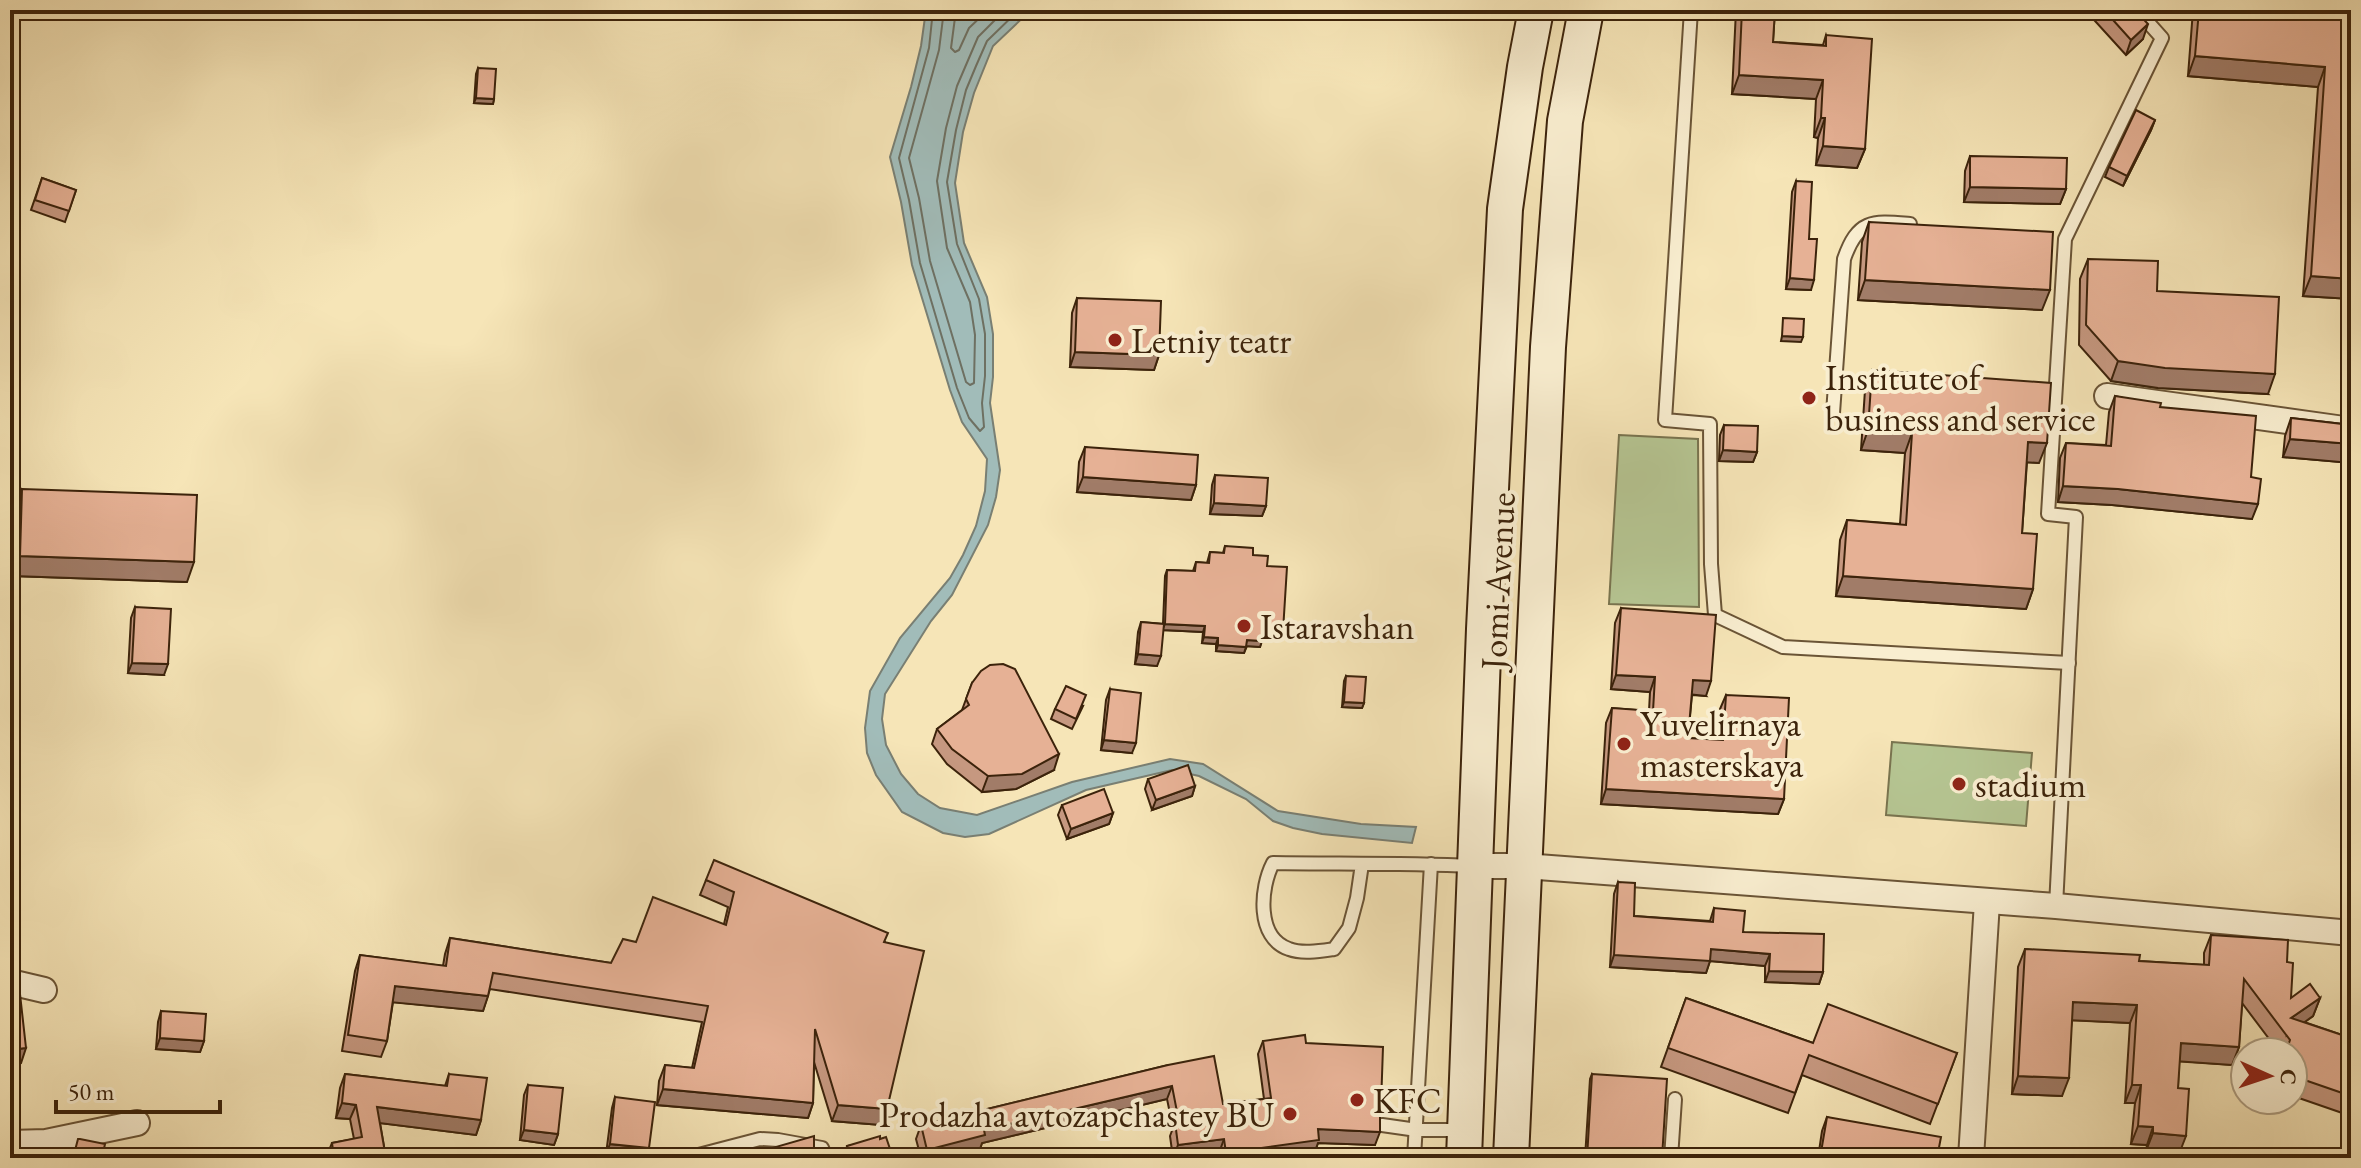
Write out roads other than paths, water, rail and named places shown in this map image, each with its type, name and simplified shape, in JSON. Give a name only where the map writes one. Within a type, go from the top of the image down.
[{"type":"main road","name":"Jomi Avenue","points":[[1464,1144],[1484,629],[1505,209],[1536,10]]},
{"type":"main road","name":"Jomi Avenue","points":[[1511,1158],[1548,347],[1565,121],[1586,10]]},
{"type":"street","points":[[2107,396],[2351,430]]},
{"type":"street","points":[[1475,866],[1524,866],[2056,906],[2351,933]]},
{"type":"street","points":[[1971,1158],[1987,902]]},
{"type":"street","points":[[10,982],[44,990]]},
{"type":"street","points":[[10,1143],[46,1142],[137,1123]]},
{"type":"lane","points":[[1691,10],[1665,420],[1710,424],[1711,564],[1715,615],[1783,647],[2069,663]]},
{"type":"lane","points":[[2056,906],[2076,517],[2048,514],[2065,239],[2162,38],[2137,10]]},
{"type":"lane","points":[[1833,413],[1844,259],[1852,237],[1862,228],[1881,222],[1927,226]]},
{"type":"lane","points":[[2049,238],[2065,239]]},
{"type":"lane","points":[[1362,864],[1349,928],[1334,949],[1289,950],[1273,940],[1265,920],[1264,902],[1267,875],[1273,863],[1431,864],[1475,866]]},
{"type":"lane","points":[[1414,1158],[1431,864]]},
{"type":"lane","points":[[1671,1158],[1675,1099]]},
{"type":"lane","points":[[1382,1125],[1417,1130],[1464,1144]]},
{"type":"lane","points":[[687,1158],[760,1139],[822,1148],[826,1158]]},
{"type":"water","points":[[926,10],[1031,10],[993,46],[974,93],[963,132],[955,183],[964,243],[987,297],[993,334],[990,403],[1000,470],[996,497],[988,525],[952,595],[931,621],[885,694],[882,719],[886,745],[901,774],[918,794],[940,808],[977,815],[1072,782],[1170,759],[1203,764],[1278,811],[1361,824],[1416,827],[1412,843],[1293,828],[1273,821],[1246,799],[1199,776],[1172,770],[1086,790],[989,834],[965,837],[943,833],[902,812],[876,775],[867,753],[865,728],[870,691],[900,638],[950,578],[976,526],[985,491],[987,459],[962,422],[950,390],[912,265],[890,157],[911,87]]},
{"type":"place","name":"Letniy teatr","points":[[1115,340]]},
{"type":"place","name":"Institute of business and service","points":[[1809,398]]},
{"type":"place","name":"Istaravshan","points":[[1244,626]]},
{"type":"place","name":"Yuvelirnaya masterskaya","points":[[1624,744]]},
{"type":"place","name":"stadium","points":[[1959,784]]},
{"type":"place","name":"KFC","points":[[1357,1100]]},
{"type":"place","name":"Prodazha avtozapchastey BU","points":[[1290,1114]]}]
